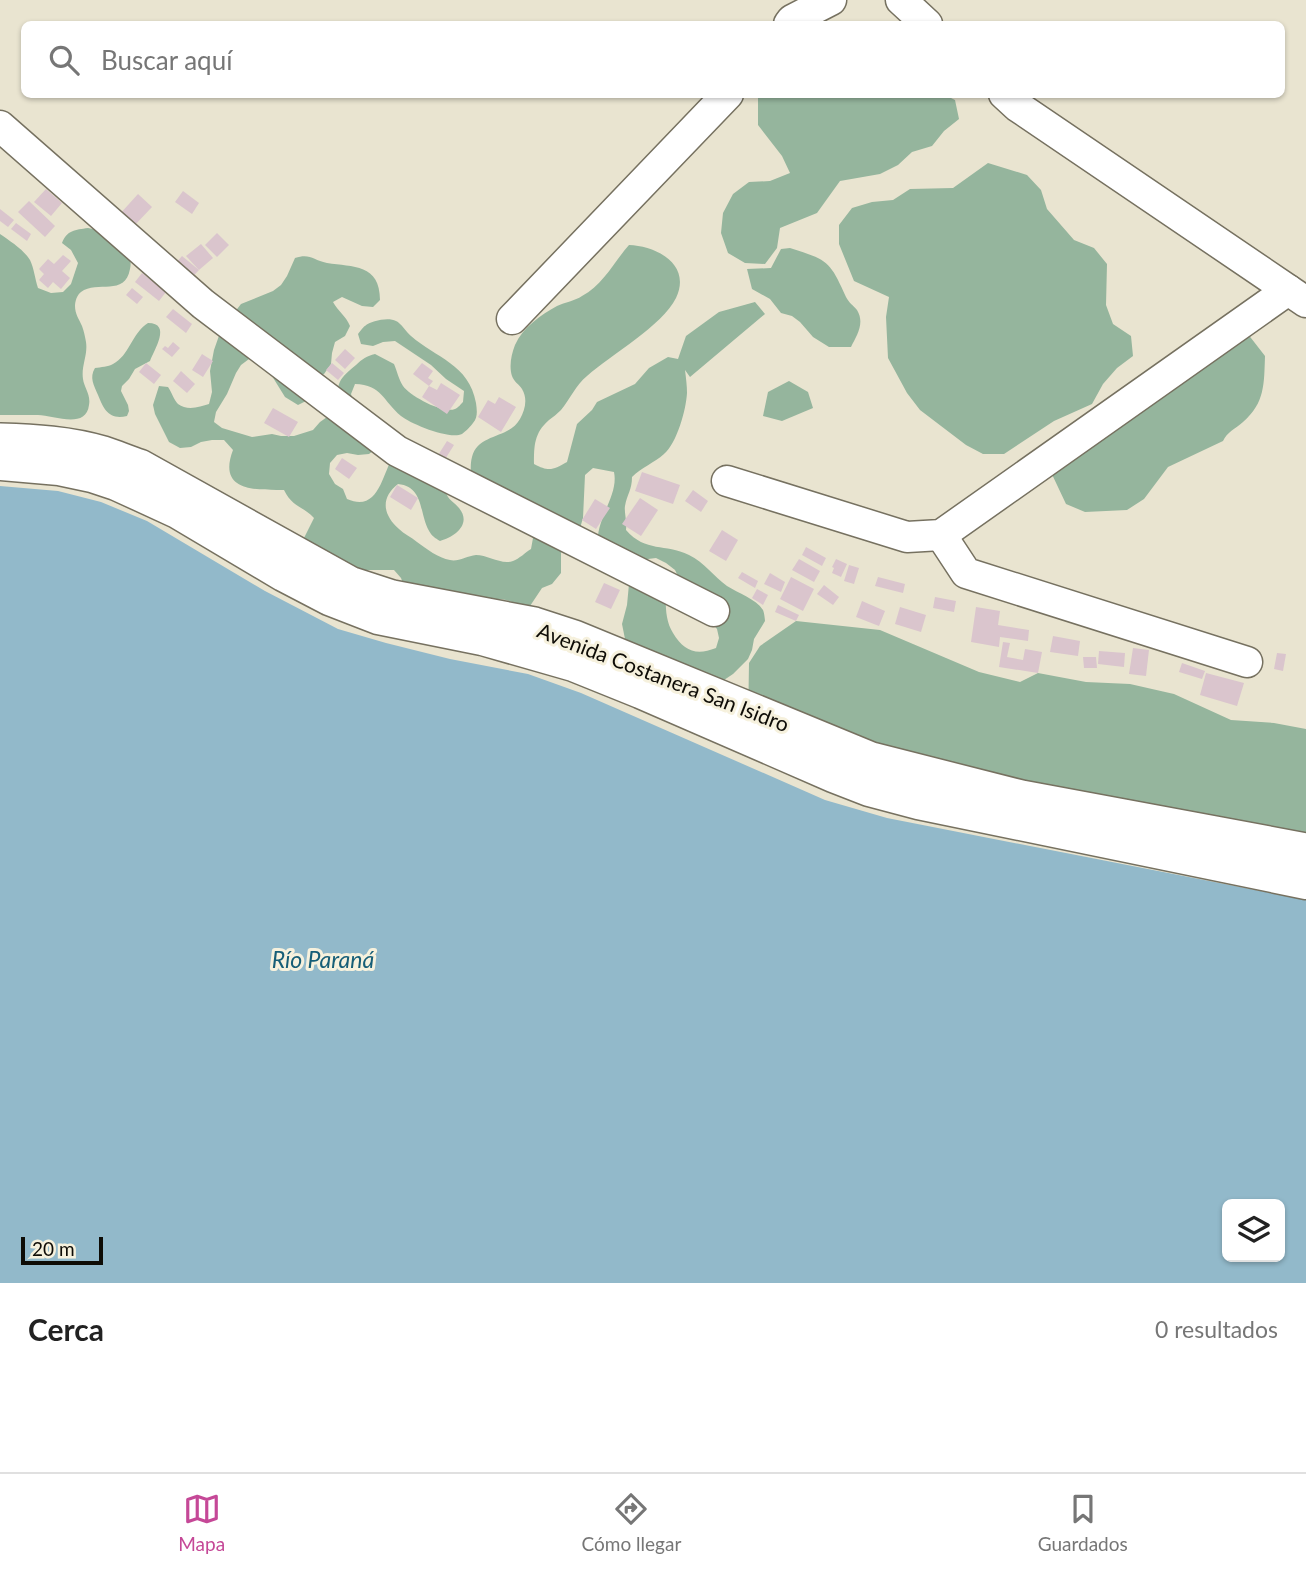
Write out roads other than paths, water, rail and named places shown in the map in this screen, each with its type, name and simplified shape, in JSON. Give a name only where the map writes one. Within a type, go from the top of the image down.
[{"type":"main road","name":"Avenida Costanera San Isidro","points":[[0,442],[67,447],[104,455],[139,468],[349,585],[392,600],[534,626],[872,761],[1021,799],[1306,852]]},
{"type":"street","points":[[791,21],[831,0]]},
{"type":"street","points":[[901,0],[925,21]]},
{"type":"street","points":[[512,319],[724,98]]},
{"type":"street","points":[[727,481],[907,537],[941,535],[1297,296],[1008,98]]},
{"type":"street","points":[[0,126],[203,304],[397,451],[714,611]]},
{"type":"street","points":[[0,464],[59,470],[116,485],[177,513],[329,600],[378,619],[482,640],[573,666],[869,791],[918,804],[1306,884]]},
{"type":"street","points":[[941,535],[966,573],[1247,663]]},
{"type":"water","name":"Río Paraná","points":[[0,486],[58,491],[101,502],[147,521],[265,591],[338,629],[450,659],[528,674],[581,693],[825,800],[887,818],[1306,900],[1306,1283],[0,1283]]}]
